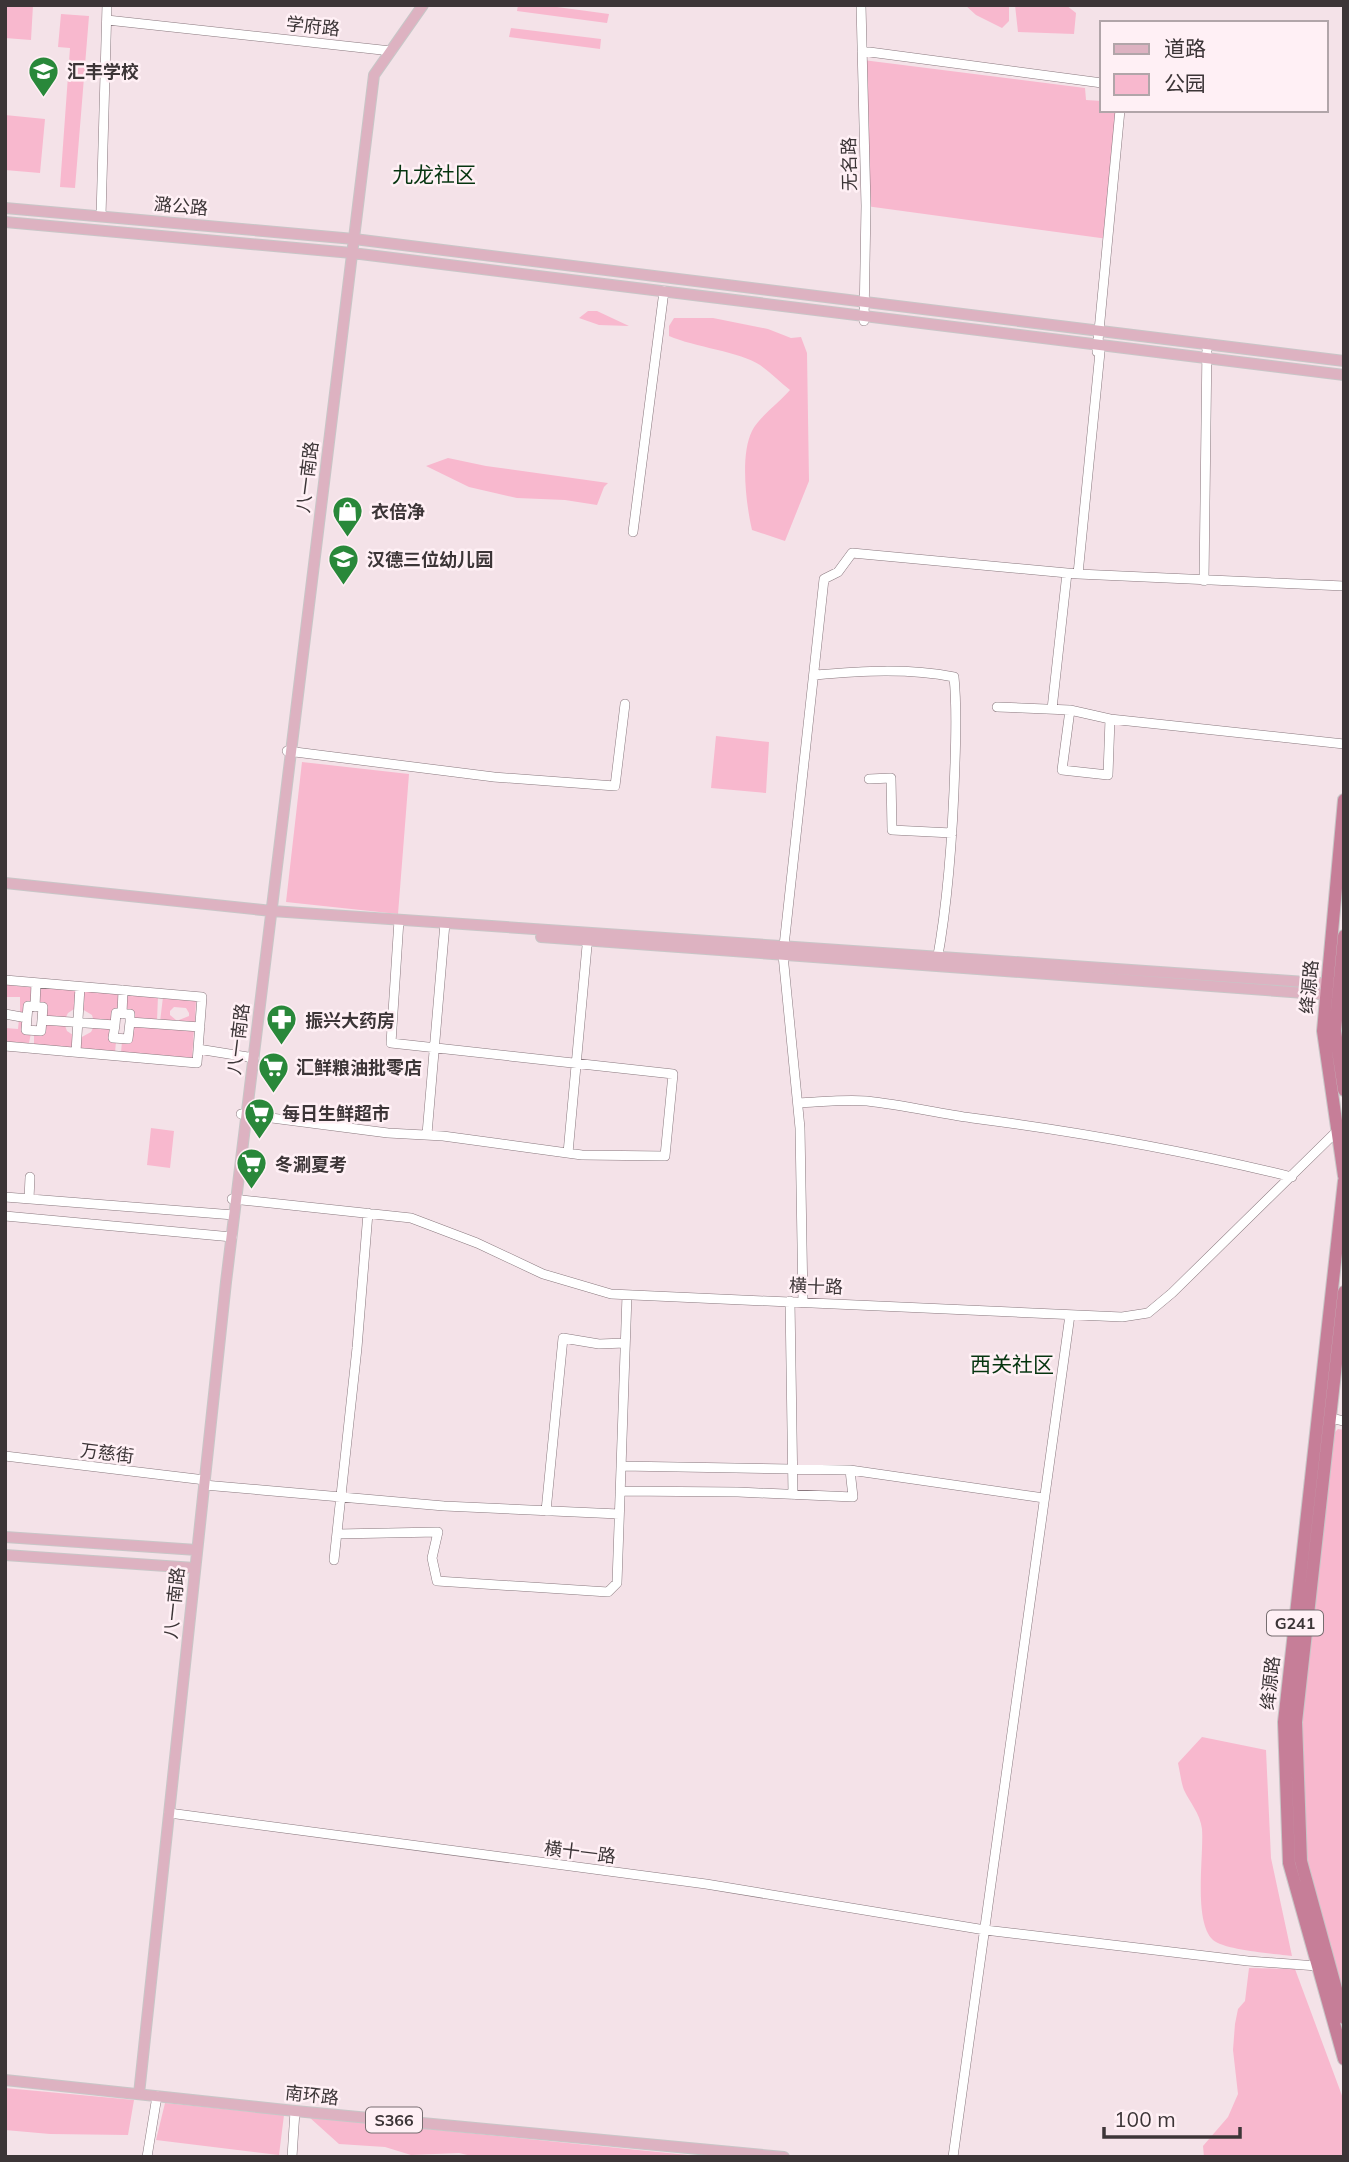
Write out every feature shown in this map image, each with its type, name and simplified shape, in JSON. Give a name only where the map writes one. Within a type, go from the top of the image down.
[{"type":"highway","name":"绛源路","points":[[1344,800],[1333,989],[1335,1031],[1342,1062],[1344,1090]]},
{"type":"highway","name":"绛源路","points":[[1344,936],[1323,1031],[1344,1176]]},
{"type":"highway","name":"绛源路","points":[[1344,1181],[1283,1722],[1289,1863],[1344,2059]]},
{"type":"highway","name":"绛源路","points":[[1344,1292],[1296,1722],[1301,1861],[1344,2018]]},
{"type":"main road","name":"八一南路","points":[[136,2094],[229,1236],[350,239],[374,75],[417,5]]},
{"type":"main road","name":"八一南路","points":[[388,50],[423,5]]},
{"type":"main road","name":"潞公路","points":[[5,208],[350,239],[1344,361]]},
{"type":"main road","name":"潞公路","points":[[5,222],[349,253],[664,291],[1098,350],[1207,358],[1344,375]]},
{"type":"main road","points":[[5,883],[269,914]]},
{"type":"main road","points":[[5,890],[269,914],[1333,989]]},
{"type":"main road","points":[[5,1536],[195,1550]]},
{"type":"main road","points":[[5,1555],[193,1568]]},
{"type":"main road","name":"八一南路","points":[[136,2094],[169,1813],[193,1568]]},
{"type":"main road","name":"南环路","points":[[5,2080],[737,2155],[784,2157]]},
{"type":"street","points":[[101,216],[107,5]]},
{"type":"street","name":"无名路","points":[[861,5],[866,206],[864,319]]},
{"type":"street","name":"学府路","points":[[107,20],[388,50]]},
{"type":"street","points":[[862,51],[1100,83]]},
{"type":"street","points":[[1078,574],[1120,112]]},
{"type":"street","points":[[633,532],[664,291]]},
{"type":"street","points":[[1204,581],[1207,344]]},
{"type":"street","points":[[803,1301],[798,1103],[783,950],[824,579],[838,572],[852,553],[1078,574],[1344,586]]},
{"type":"street","points":[[1052,709],[1068,573]]},
{"type":"street","points":[[815,675],[877,670],[924,671],[954,677],[957,706],[952,834],[937,961]]},
{"type":"street","points":[[288,752],[494,777],[615,786],[625,704]]},
{"type":"street","points":[[998,707],[1070,710],[1110,719],[1344,744]]},
{"type":"street","points":[[1070,710],[1062,770],[1108,775],[1110,719]]},
{"type":"street","points":[[869,779],[891,778],[892,830],[952,834]]},
{"type":"street","points":[[244,1114],[568,1153],[665,1156],[673,1074],[391,1042],[399,923]]},
{"type":"street","points":[[427,1134],[445,926]]},
{"type":"street","points":[[568,1153],[587,937]]},
{"type":"street","points":[[5,981],[202,997],[197,1063],[5,1046]]},
{"type":"street","points":[[35,1007],[36,983]]},
{"type":"street","points":[[76,1052],[80,987]]},
{"type":"street","points":[[122,1014],[123,990]]},
{"type":"street","points":[[28,1006],[35,1007],[43,1007],[41,1031],[26,1030],[28,1006]]},
{"type":"street","points":[[116,1013],[130,1014],[130,1022],[128,1039],[113,1038],[116,1013]]},
{"type":"street","points":[[5,1014],[27,1018]]},
{"type":"street","points":[[42,1020],[115,1025]]},
{"type":"street","points":[[130,1022],[200,1027]]},
{"type":"street","points":[[31,1048],[32,1030]]},
{"type":"street","points":[[118,1056],[120,1038]]},
{"type":"street","points":[[198,1049],[250,1058]]},
{"type":"street","points":[[798,1103],[864,1101],[923,1109],[1206,1156],[1292,1177]]},
{"type":"street","name":"横十路","points":[[234,1199],[411,1218],[477,1243],[543,1274],[611,1294],[1122,1317],[1148,1312],[1172,1293],[1338,1131]]},
{"type":"street","points":[[29,1199],[30,1177]]},
{"type":"street","points":[[5,1197],[232,1215]]},
{"type":"street","points":[[334,1560],[368,1213]]},
{"type":"street","points":[[5,1216],[229,1236]]},
{"type":"street","points":[[337,1534],[438,1532],[432,1558],[437,1581],[608,1591],[617,1583],[626,1295]]},
{"type":"street","points":[[790,1301],[793,1496]]},
{"type":"street","points":[[953,2157],[1070,1315]]},
{"type":"street","points":[[546,1511],[563,1338],[599,1344],[625,1343]]},
{"type":"street","points":[[1330,1418],[1344,1421]]},
{"type":"street","name":"万慈街","points":[[5,1456],[340,1498],[619,1514]]},
{"type":"street","points":[[621,1466],[850,1470],[1044,1498]]},
{"type":"street","points":[[620,1491],[853,1497],[850,1470]]},
{"type":"street","name":"横十一路","points":[[169,1813],[706,1884],[985,1930],[1248,1961],[1317,1966]]},
{"type":"street","points":[[147,2157],[156,2096]]},
{"type":"street","points":[[292,2157],[295,2111]]},
{"type":"green space","points":[[5,5],[33,5],[31,40],[5,38]]},
{"type":"green space","points":[[518,5],[542,5],[609,14],[607,23],[517,11]]},
{"type":"green space","points":[[965,5],[1009,5],[1009,21],[1002,28],[976,15]]},
{"type":"green space","points":[[1015,5],[1066,5],[1076,13],[1074,34],[1018,32]]},
{"type":"green space","points":[[61,14],[89,16],[75,188],[60,187],[70,48],[58,47]]},
{"type":"green space","points":[[511,28],[601,39],[600,49],[509,37]]},
{"type":"green space","points":[[863,60],[1085,88],[1086,100],[1100,101],[1100,112],[1120,112],[1108,239],[866,206]]},
{"type":"green space","points":[[5,115],[45,119],[40,173],[5,170]]},
{"type":"green space","points":[[588,311],[597,311],[629,326],[599,325],[579,318]]},
{"type":"green space","points":[[674,318],[713,318],[768,329],[791,338],[801,337],[807,353],[809,481],[785,541],[752,530],[745,466],[752,431],[790,390],[752,360],[669,336],[669,326]]},
{"type":"green space","points":[[448,458],[608,483],[597,505],[565,500],[517,498],[469,487],[426,466]]},
{"type":"green space","points":[[716,736],[769,742],[766,793],[711,788]]},
{"type":"green space","points":[[302,762],[409,774],[398,914],[286,902]]},
{"type":"green space","points":[[5,984],[23,987],[26,984],[34,985],[34,1005],[26,1016],[20,1016],[20,997],[5,997]]},
{"type":"green space","points":[[38,985],[79,989],[77,1007],[68,1013],[65,1019],[45,1018],[37,1005]]},
{"type":"green space","points":[[82,989],[121,992],[120,1011],[114,1022],[94,1022],[92,1015],[82,1009]]},
{"type":"green space","points":[[126,993],[158,996],[157,1021],[132,1020],[124,1012]]},
{"type":"green space","points":[[163,997],[196,998],[195,1025],[179,1024],[179,1020],[189,1016],[186,1008],[174,1007],[170,1011],[177,1024],[160,1022]]},
{"type":"green space","points":[[19,1019],[25,1020],[31,1033],[29,1043],[5,1042],[5,1028],[18,1029]]},
{"type":"green space","points":[[43,1021],[64,1023],[67,1031],[73,1035],[73,1049],[34,1046],[34,1034]]},
{"type":"green space","points":[[94,1026],[112,1027],[116,1041],[115,1053],[78,1049],[80,1038],[91,1032]]},
{"type":"green space","points":[[132,1026],[194,1029],[192,1060],[121,1053],[122,1041]]},
{"type":"green space","points":[[151,1128],[174,1131],[170,1168],[147,1165]]},
{"type":"green space","points":[[1338,1429],[1344,1430],[1344,2004],[1311,1887],[1303,1841],[1300,1720],[1334,1433]]},
{"type":"green space","points":[[1202,1737],[1266,1750],[1271,1858],[1292,1956],[1228,1946],[1213,1940],[1207,1931],[1201,1904],[1201,1823],[1184,1790],[1178,1763]]},
{"type":"green space","points":[[1249,1968],[1295,1969],[1344,2101],[1344,2157],[1204,2157],[1203,2146],[1228,2117],[1238,2094],[1233,2050],[1235,2024],[1238,2009],[1245,2001]]},
{"type":"green space","points":[[5,2088],[134,2100],[128,2135],[50,2134],[5,2130]]},
{"type":"green space","points":[[165,2103],[284,2115],[279,2155],[156,2140]]},
{"type":"green space","points":[[309,2117],[708,2157],[476,2157],[459,2153],[411,2155],[385,2147],[339,2144]]},
{"type":"place","name":"汇丰学校","points":[[44,98]]},
{"type":"place","name":"衣倍净","points":[[348,538]]},
{"type":"place","name":"汉德三位幼儿园","points":[[344,586]]},
{"type":"place","name":"振兴大药房","points":[[282,1047]]},
{"type":"place","name":"汇鲜粮油批零店","points":[[273,1094]]},
{"type":"place","name":"每日生鲜超市","points":[[259,1140]]},
{"type":"place","name":"冬涮夏考","points":[[252,1191]]},
{"type":"district","name":"九龙社区","points":[[434,174]]},
{"type":"district","name":"西关社区","points":[[1012,1364]]}]
